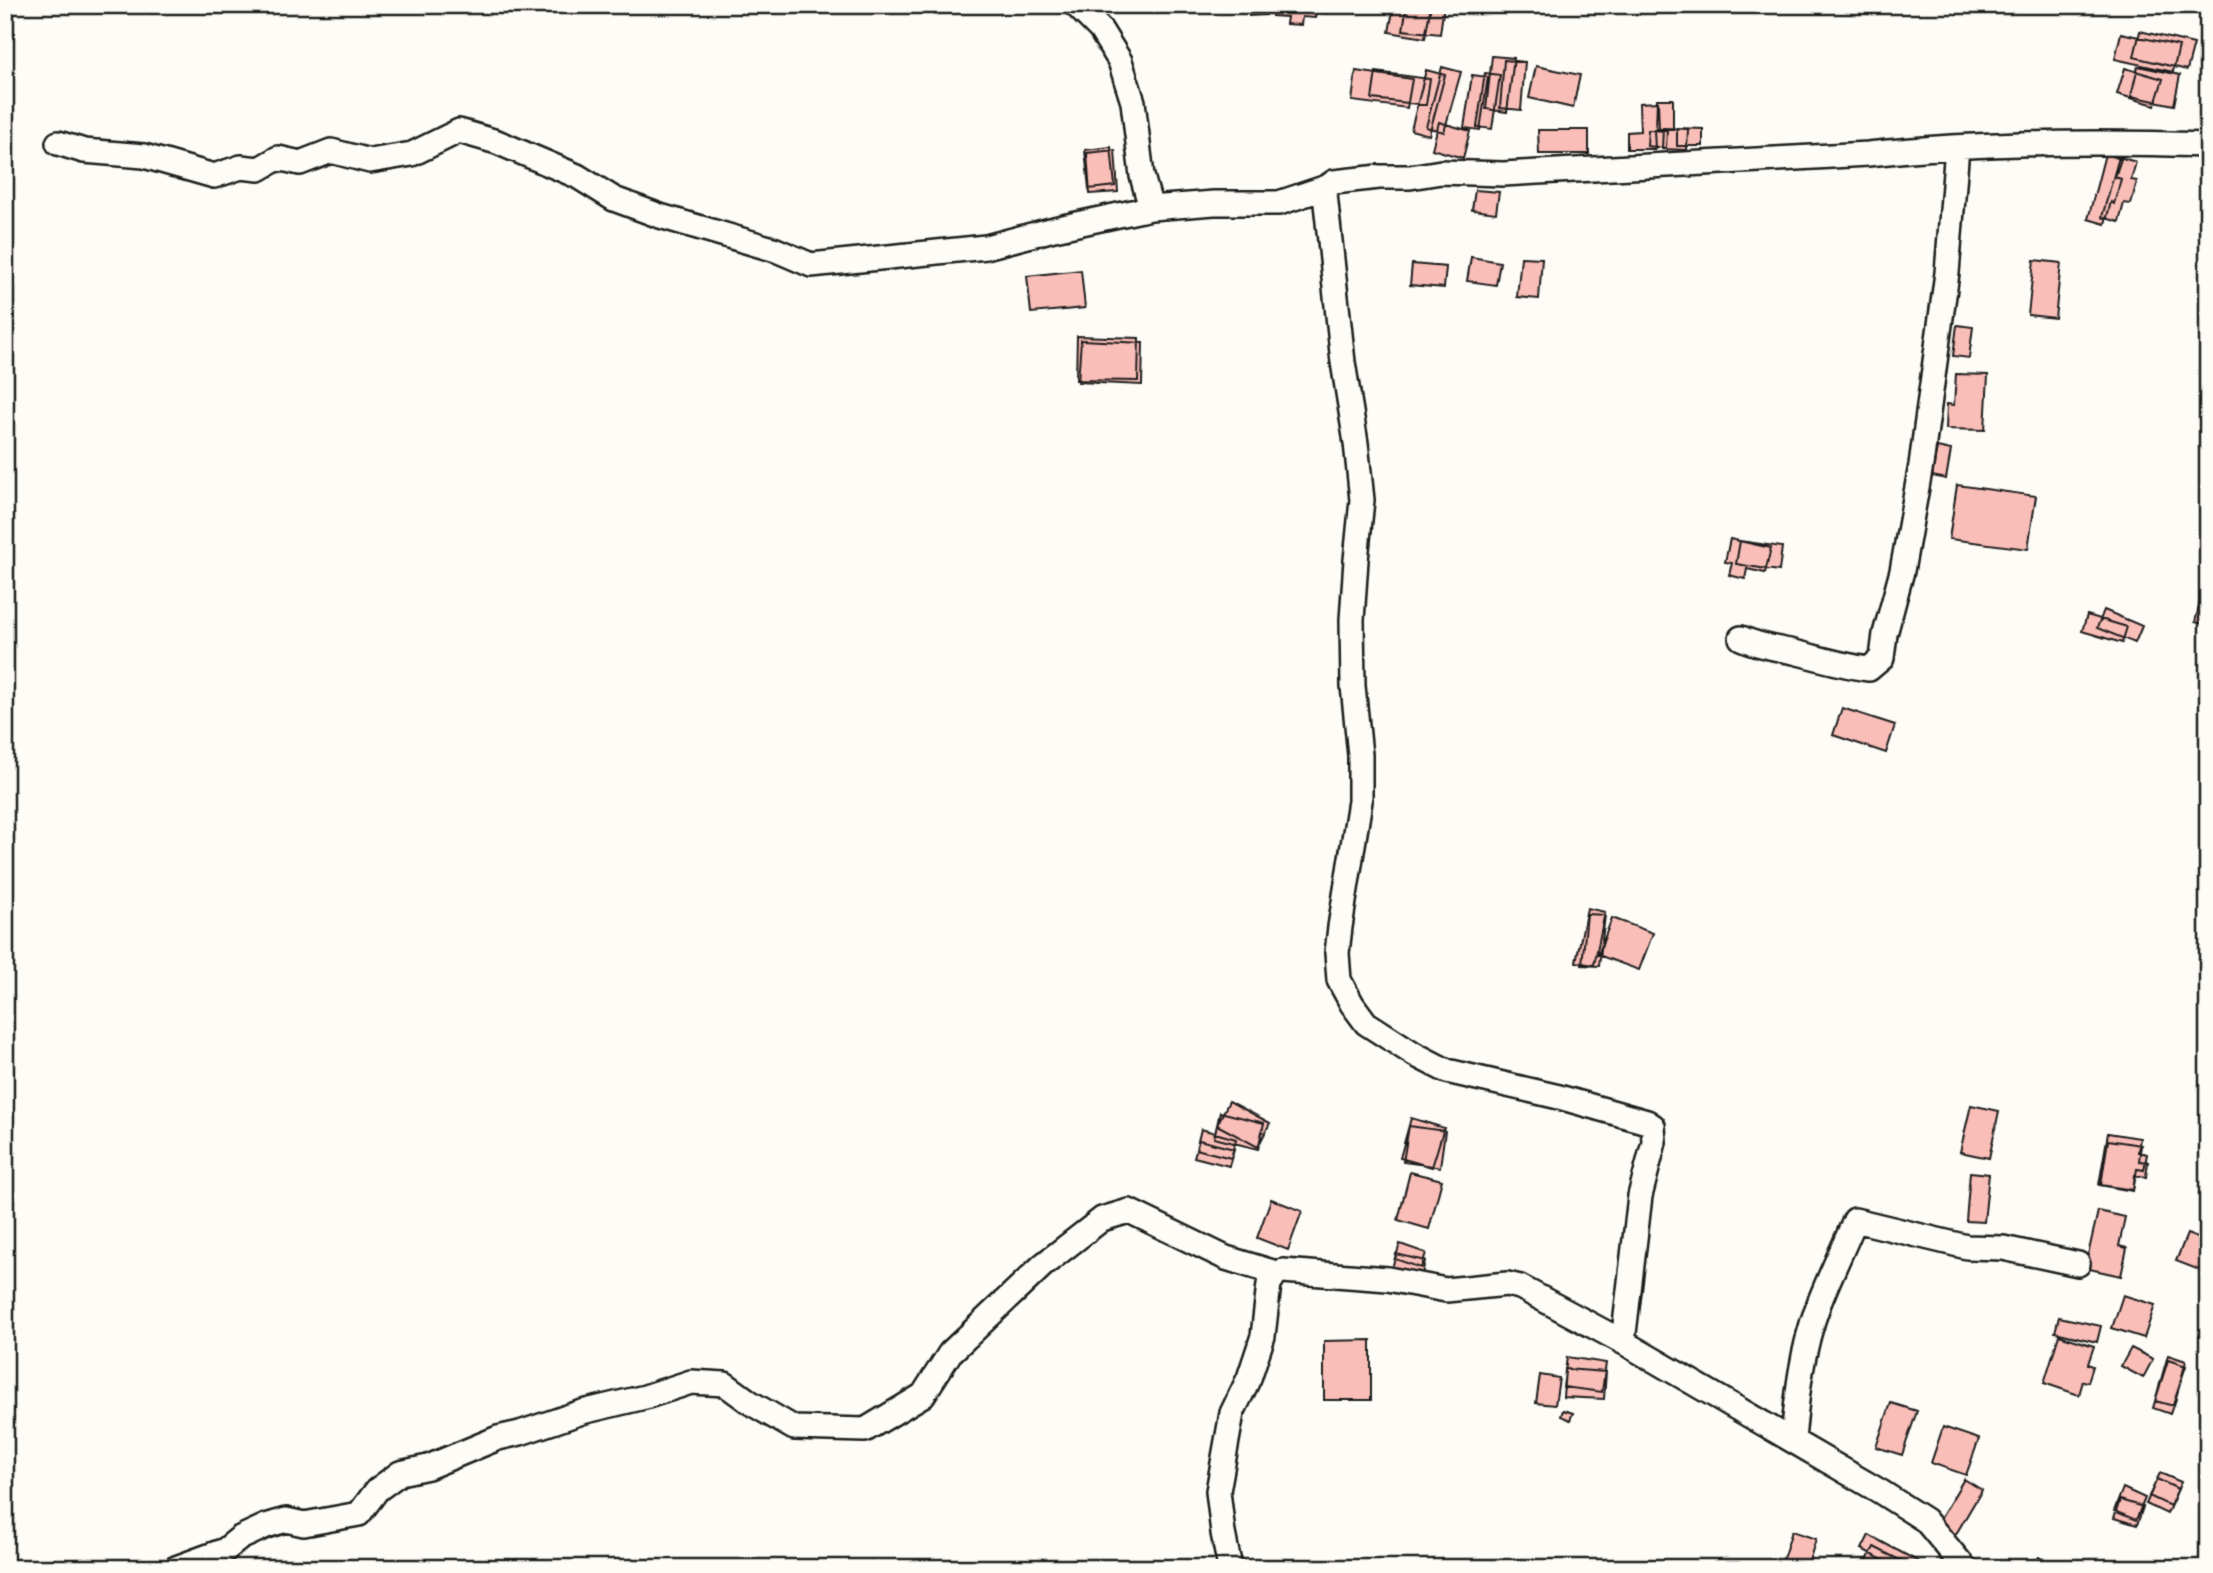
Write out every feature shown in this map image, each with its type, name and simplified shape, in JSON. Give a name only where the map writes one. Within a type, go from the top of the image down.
[{"type":"street","points":[[1076,5],[1100,29],[1120,61],[1133,102],[1142,176],[1151,208]]},
{"type":"street","points":[[58,143],[85,151],[144,156],[215,176],[241,167],[259,169],[278,158],[300,163],[331,151],[370,161],[412,154],[459,131],[498,142],[577,176],[614,199],[660,216],[776,250],[811,265],[986,247],[1151,208],[1214,203],[1279,203],[1327,187],[1334,182],[1378,177],[1410,177],[1441,172],[1515,174],[1957,147],[2059,144],[2208,145]]},
{"type":"street","points":[[1741,638],[1757,645],[1850,667],[1869,669],[1882,658],[1885,634],[1902,571],[1921,465],[1947,273],[1957,147]]},
{"type":"street","points":[[1327,187],[1325,194],[1343,362],[1362,500],[1352,620],[1360,801],[1340,927],[1337,953],[1339,980],[1366,1023],[1414,1054],[1447,1071],[1559,1097],[1653,1126],[1654,1142],[1640,1196],[1623,1342]]},
{"type":"street","points":[[176,1568],[225,1549],[265,1526],[286,1520],[304,1524],[359,1514],[377,1490],[400,1472],[428,1467],[498,1438],[582,1412],[645,1397],[691,1382],[726,1384],[751,1404],[793,1428],[865,1430],[923,1395],[950,1353],[1043,1265],[1102,1219],[1129,1211],[1226,1258],[1276,1273],[1283,1271],[1388,1279],[1446,1290],[1507,1284],[1520,1287],[1623,1342],[1926,1520],[1965,1568]]},
{"type":"street","points":[[1793,1440],[1805,1348],[1818,1306],[1855,1220],[1967,1247],[2003,1248],[2078,1264]]},
{"type":"street","points":[[1230,1568],[1218,1490],[1232,1413],[1249,1378],[1263,1336],[1269,1284],[1276,1273]]},
{"type":"building","points":[[522,5],[554,5],[552,12]]},
{"type":"building","points":[[1249,5],[1266,5],[1266,15],[1249,16]]},
{"type":"building","points":[[1273,5],[1317,5],[1315,18],[1302,17],[1301,25],[1286,24],[1287,17],[1272,16]]},
{"type":"building","points":[[1394,5],[1431,5],[1425,38],[1389,32]]},
{"type":"building","points":[[1407,5],[1444,5],[1440,34],[1403,30]]},
{"type":"building","points":[[2140,31],[2194,44],[2187,70],[2134,57]]},
{"type":"building","points":[[2121,33],[2179,46],[2173,72],[2115,59]]},
{"type":"building","points":[[1492,56],[1514,58],[1507,112],[1486,109]]},
{"type":"building","points":[[1504,60],[1525,62],[1521,110],[1500,108]]},
{"type":"building","points":[[1536,66],[1580,75],[1573,108],[1529,98]]},
{"type":"building","points":[[2138,66],[2180,75],[2174,105],[2131,96]]},
{"type":"building","points":[[1442,67],[1461,72],[1444,132],[1426,127]]},
{"type":"building","points":[[2125,68],[2163,79],[2155,105],[2117,94]]},
{"type":"building","points":[[1426,70],[1445,75],[1429,135],[1411,130]]},
{"type":"building","points":[[1356,71],[1412,79],[1407,108],[1352,101]]},
{"type":"building","points":[[1376,72],[1430,79],[1426,105],[1372,99]]},
{"type":"building","points":[[1485,73],[1500,75],[1492,129],[1477,127]]},
{"type":"building","points":[[1472,75],[1488,77],[1480,130],[1464,128]]},
{"type":"building","points":[[1657,99],[1673,99],[1673,129],[1656,129]]},
{"type":"building","points":[[1658,102],[1659,130],[1654,130],[1655,149],[1627,149],[1627,132],[1640,131],[1639,103]]},
{"type":"building","points":[[1439,122],[1470,131],[1463,158],[1432,149]]},
{"type":"building","points":[[1663,128],[1688,129],[1687,150],[1662,149]]},
{"type":"building","points":[[1677,128],[1703,129],[1703,146],[1677,146]]},
{"type":"building","points":[[1538,130],[1589,130],[1589,154],[1539,154]]},
{"type":"building","points":[[1648,130],[1667,131],[1666,148],[1647,146]]},
{"type":"building","points":[[1111,147],[1115,186],[1089,189],[1085,150]]},
{"type":"building","points":[[1115,150],[1118,192],[1090,194],[1087,153]]},
{"type":"building","points":[[2105,154],[2121,159],[2115,177],[2121,179],[2105,224],[2088,219]]},
{"type":"building","points":[[2119,157],[2136,162],[2131,180],[2137,181],[2131,204],[2124,203],[2119,222],[2102,217]]},
{"type":"building","points":[[1475,190],[1499,192],[1496,213],[1472,210]]},
{"type":"building","points":[[1471,257],[1500,262],[1496,285],[1467,281]]},
{"type":"building","points":[[1521,257],[1542,258],[1539,299],[1517,297]]},
{"type":"building","points":[[2034,260],[2061,263],[2055,318],[2028,315]]},
{"type":"building","points":[[1412,264],[1446,267],[1444,288],[1410,285]]},
{"type":"building","points":[[1081,270],[1085,308],[1031,313],[1027,276]]},
{"type":"building","points":[[1957,325],[1973,327],[1969,358],[1953,356]]},
{"type":"building","points":[[1077,336],[1139,338],[1138,381],[1076,380]]},
{"type":"building","points":[[1081,340],[1143,343],[1142,385],[1078,382]]},
{"type":"building","points":[[1956,374],[1988,375],[1985,430],[1946,429],[1947,404],[1954,405]]},
{"type":"building","points":[[1937,447],[1951,450],[1946,479],[1932,476]]},
{"type":"building","points":[[1957,485],[2036,496],[2028,549],[1949,539]]},
{"type":"building","points":[[1730,539],[1771,548],[1765,573],[1747,569],[1745,579],[1729,575],[1732,563],[1725,562]]},
{"type":"building","points":[[1740,541],[1782,547],[1779,571],[1736,564]]},
{"type":"building","points":[[2205,583],[2208,584],[2208,625],[2195,622]]},
{"type":"building","points":[[2104,610],[2142,626],[2135,643],[2097,628]]},
{"type":"building","points":[[2087,615],[2127,627],[2122,643],[2082,631]]},
{"type":"building","points":[[1842,708],[1895,725],[1886,753],[1833,735]]},
{"type":"building","points":[[1587,908],[1605,912],[1594,965],[1576,962]]},
{"type":"building","points":[[1587,914],[1605,915],[1599,966],[1582,965]]},
{"type":"building","points":[[1612,918],[1653,933],[1639,970],[1598,955]]},
{"type":"building","points":[[1229,1101],[1270,1123],[1258,1147],[1217,1125]]},
{"type":"building","points":[[1971,1105],[1999,1111],[1989,1158],[1960,1152]]},
{"type":"building","points":[[1220,1112],[1264,1123],[1258,1149],[1214,1138]]},
{"type":"building","points":[[1411,1118],[1444,1128],[1432,1167],[1400,1158]]},
{"type":"building","points":[[1409,1126],[1445,1131],[1440,1167],[1403,1162]]},
{"type":"building","points":[[1201,1129],[1236,1139],[1231,1158],[1196,1149]]},
{"type":"building","points":[[2108,1133],[2140,1138],[2138,1152],[2147,1154],[2144,1170],[2137,1169],[2133,1191],[2099,1185]]},
{"type":"building","points":[[1199,1140],[1234,1149],[1229,1166],[1194,1157]]},
{"type":"building","points":[[2108,1140],[2141,1145],[2139,1161],[2148,1162],[2146,1177],[2135,1175],[2133,1190],[2101,1185]]},
{"type":"building","points":[[1410,1172],[1442,1180],[1429,1229],[1398,1220]]},
{"type":"building","points":[[1970,1172],[1989,1174],[1984,1222],[1966,1221]]},
{"type":"building","points":[[1271,1199],[1302,1211],[1288,1250],[1257,1238]]},
{"type":"building","points":[[2098,1211],[2125,1217],[2119,1246],[2127,1248],[2121,1276],[2085,1268]]},
{"type":"building","points":[[2187,1234],[2208,1242],[2208,1256],[2202,1271],[2176,1261]]},
{"type":"building","points":[[1400,1244],[1426,1253],[1421,1268],[1395,1259]]},
{"type":"building","points":[[1396,1254],[1425,1261],[1421,1279],[1391,1272]]},
{"type":"building","points":[[2123,1295],[2155,1305],[2144,1338],[2112,1328]]},
{"type":"building","points":[[2059,1317],[2101,1326],[2097,1342],[2055,1332]]},
{"type":"building","points":[[2059,1335],[2094,1346],[2088,1364],[2093,1366],[2088,1382],[2083,1381],[2079,1395],[2044,1383]]},
{"type":"building","points":[[1371,1340],[1371,1400],[1324,1400],[1324,1341]]},
{"type":"building","points":[[2131,1348],[2153,1359],[2143,1378],[2121,1366]]},
{"type":"building","points":[[2168,1355],[2186,1361],[2174,1406],[2155,1401]]},
{"type":"building","points":[[1567,1357],[1606,1363],[1602,1392],[1563,1387]]},
{"type":"building","points":[[2168,1360],[2186,1366],[2170,1414],[2153,1408]]},
{"type":"building","points":[[1565,1369],[1606,1372],[1604,1399],[1563,1397]]},
{"type":"building","points":[[1540,1375],[1559,1378],[1555,1405],[1536,1403]]},
{"type":"building","points":[[1891,1403],[1917,1411],[1902,1455],[1876,1447]]},
{"type":"building","points":[[1563,1410],[1573,1413],[1570,1420],[1561,1416]]},
{"type":"building","points":[[1943,1427],[1979,1439],[1966,1475],[1931,1463]]},
{"type":"building","points":[[2160,1473],[2181,1482],[2170,1506],[2149,1496]]},
{"type":"building","points":[[1964,1479],[1982,1490],[1953,1539],[1935,1528]]},
{"type":"building","points":[[2157,1479],[2178,1489],[2167,1514],[2146,1504]]},
{"type":"building","points":[[2123,1488],[2145,1498],[2136,1520],[2114,1511]]},
{"type":"building","points":[[2120,1500],[2143,1507],[2137,1525],[2114,1518]]},
{"type":"building","points":[[1792,1531],[1816,1539],[1807,1568],[1780,1568]]},
{"type":"building","points":[[1869,1535],[1921,1563],[1919,1568],[1897,1568],[1862,1549]]},
{"type":"building","points":[[1874,1547],[1915,1568],[1878,1568],[1866,1562]]},
{"type":"building","points":[[2039,1557],[2055,1568],[2032,1568]]}]
